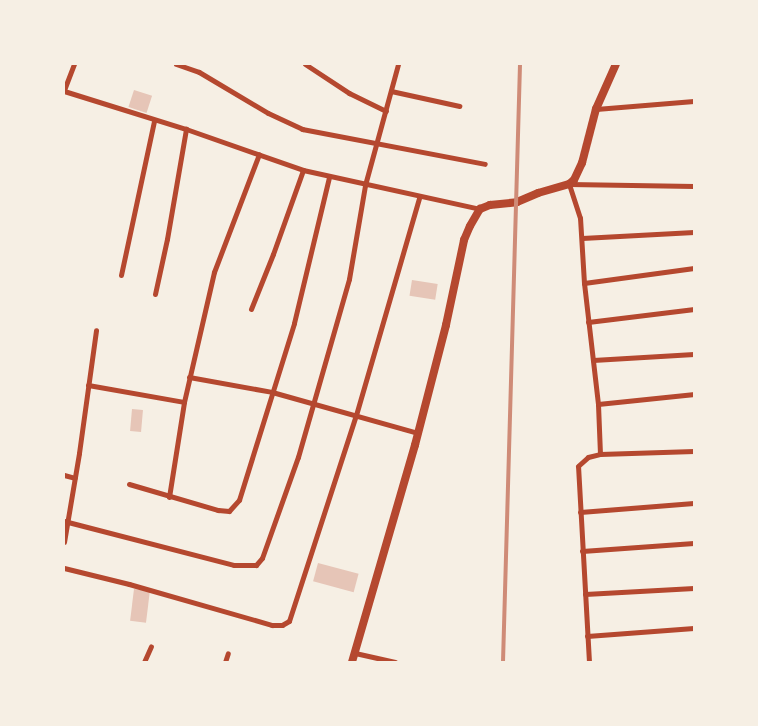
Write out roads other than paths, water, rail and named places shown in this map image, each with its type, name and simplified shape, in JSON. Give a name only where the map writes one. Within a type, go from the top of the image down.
[{"type":"street","points":[[74,64],[64,90],[154,121],[186,129],[303,170],[419,198],[480,209],[490,205],[517,202],[538,192],[569,184],[694,186]]},
{"type":"street","points":[[176,64],[199,72],[268,114],[302,129],[353,140],[378,142],[485,164]]},
{"type":"street","points":[[305,64],[349,94],[386,111]]},
{"type":"street","points":[[65,521],[234,565],[256,565],[262,558],[280,511],[349,278],[365,185],[398,64]]},
{"type":"street","points":[[569,184],[578,175],[596,109],[616,64]]},
{"type":"street","points":[[391,91],[459,106]]},
{"type":"street","points":[[596,109],[694,101]]},
{"type":"street","points":[[121,275],[154,121]]},
{"type":"street","points":[[155,294],[167,239],[186,129]]},
{"type":"street","points":[[169,497],[189,377],[214,272],[259,154]]},
{"type":"street","points":[[251,309],[303,170]]},
{"type":"street","points":[[129,484],[218,510],[229,511],[240,500],[294,324],[329,177]]},
{"type":"street","points":[[569,184],[580,218],[584,283],[598,404],[600,454]]},
{"type":"street","points":[[64,568],[129,584],[272,625],[282,625],[289,621],[356,415],[419,198]]},
{"type":"street","points":[[352,662],[418,433],[446,325],[464,240],[480,209]]},
{"type":"street","points":[[582,238],[694,232]]},
{"type":"street","points":[[584,283],[694,268]]},
{"type":"street","points":[[588,322],[694,310]]},
{"type":"street","points":[[64,542],[65,521],[75,478],[96,330]]},
{"type":"street","points":[[593,360],[694,354]]},
{"type":"street","points":[[189,377],[272,392],[418,433]]},
{"type":"street","points":[[88,385],[184,402]]},
{"type":"street","points":[[598,404],[694,394]]},
{"type":"street","points":[[590,662],[578,466],[588,457],[600,454],[694,451]]},
{"type":"street","points":[[64,475],[75,478]]},
{"type":"street","points":[[580,512],[694,503]]},
{"type":"street","points":[[582,551],[694,543]]},
{"type":"street","points":[[585,594],[694,588]]},
{"type":"street","points":[[587,636],[694,628]]},
{"type":"street","points":[[144,662],[151,646]]},
{"type":"street","points":[[225,662],[228,653]]},
{"type":"street","points":[[355,653],[394,662]]},
{"type":"railway","points":[[503,662],[520,64]]}]
